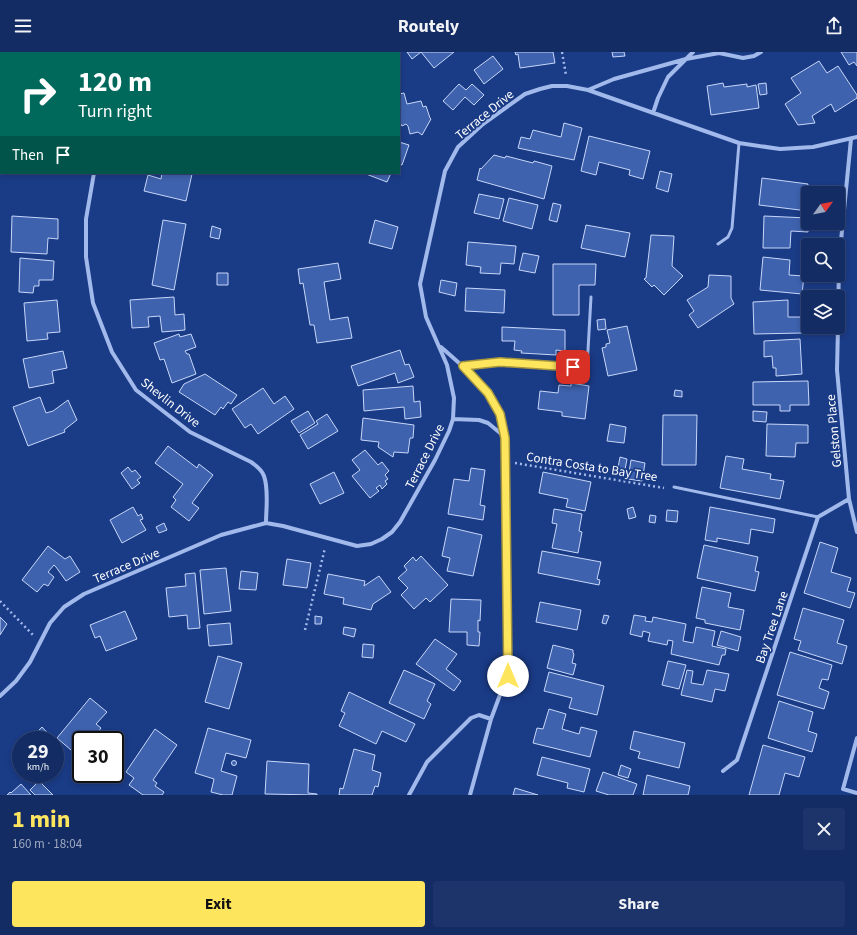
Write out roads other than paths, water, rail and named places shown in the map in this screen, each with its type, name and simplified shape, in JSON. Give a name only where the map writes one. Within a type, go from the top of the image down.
[{"type":"street","points":[[653,113],[668,77],[693,52]]},
{"type":"street","points":[[588,90],[614,79],[686,59],[719,53],[743,58],[754,56],[761,52]]},
{"type":"street","name":"Terrace Drive","points":[[0,696],[16,681],[30,662],[50,623],[64,607],[84,594],[221,535],[266,523],[283,526],[357,546],[370,544],[382,539],[392,532],[400,522],[435,460],[453,419],[454,398],[448,365],[426,317],[420,284],[445,171],[458,147],[483,124],[525,94],[552,86],[567,86],[588,90],[739,143],[780,149],[813,147],[857,137]]},
{"type":"street","name":"Gelston Place","points":[[839,290],[839,261],[851,139]]},
{"type":"street","name":"Shevlin Drive","points":[[94,174],[86,219],[86,257],[93,303],[112,352],[136,390],[190,432],[251,462],[258,467],[264,475],[266,485],[266,523]]},
{"type":"street","name":"Gelston Place","points":[[838,334],[838,370],[849,499],[857,532]]},
{"type":"street","points":[[439,346],[463,366],[488,393],[500,414],[505,438],[508,676],[491,719],[470,795]]},
{"type":"street","points":[[453,419],[479,420],[488,423],[505,438]]},
{"type":"street","points":[[818,517],[849,499]]},
{"type":"street","name":"Bay Tree Lane","points":[[723,771],[737,760],[818,517]]},
{"type":"street","points":[[409,795],[427,762],[471,718],[479,715],[491,719]]},
{"type":"street","points":[[857,738],[843,789],[857,793]]},
{"type":"lane","points":[[718,244],[728,237],[732,228],[739,143]]},
{"type":"lane","points":[[463,366],[500,362],[587,368],[591,298]]},
{"type":"lane","points":[[674,487],[818,517]]}]
